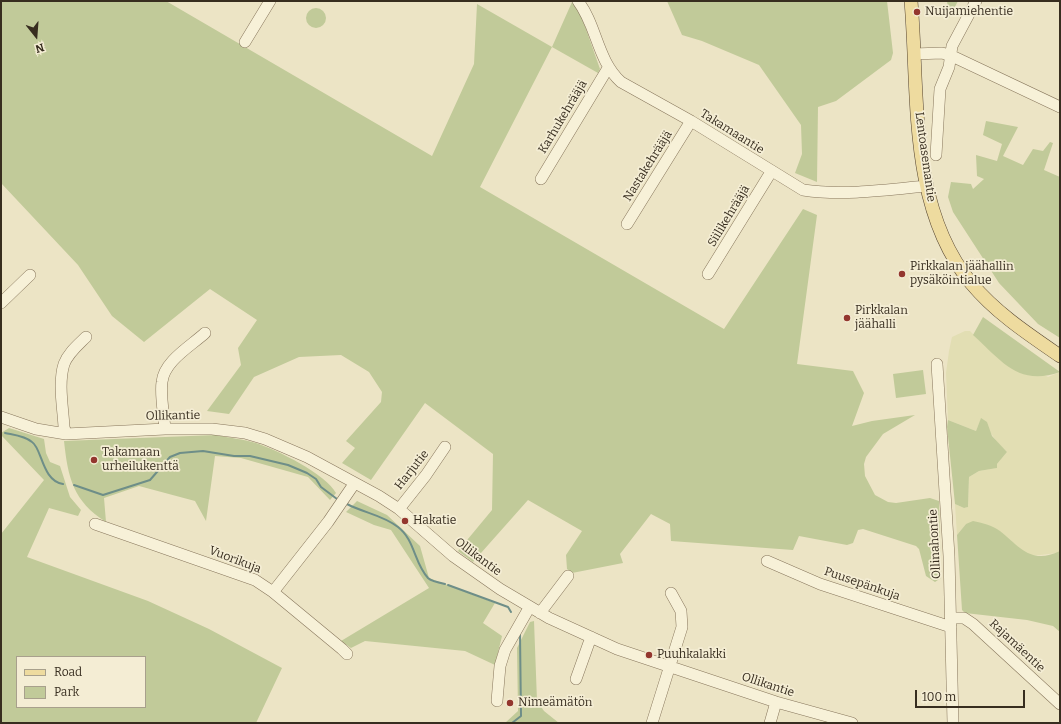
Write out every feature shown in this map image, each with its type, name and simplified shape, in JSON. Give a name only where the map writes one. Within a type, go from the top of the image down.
[{"type":"main road","name":"Lentoasemantie","points":[[911,1],[920,134],[926,186],[940,232],[971,283],[1014,324],[1060,356]]},
{"type":"street","points":[[244,42],[270,1]]},
{"type":"street","name":"Takamaantie","points":[[578,1],[589,18],[608,68],[621,82],[691,121],[771,172],[803,190],[816,192],[858,192],[926,186]]},
{"type":"street","points":[[936,155],[940,89],[952,56],[952,46],[976,1]]},
{"type":"street","points":[[914,54],[942,53],[952,56],[1060,107]]},
{"type":"street","name":"Karhukehrääjä","points":[[541,179],[608,68]]},
{"type":"street","name":"Nastakehrääjä","points":[[627,224],[691,121]]},
{"type":"street","name":"Siilikehrääjä","points":[[708,274],[771,172]]},
{"type":"street","points":[[1,303],[30,275]]},
{"type":"street","points":[[165,429],[162,382],[164,375],[168,366],[205,333]]},
{"type":"street","points":[[66,434],[64,427],[62,378],[64,363],[73,350],[86,337]]},
{"type":"street","name":"Ollinahontie","points":[[937,364],[949,556],[953,723]]},
{"type":"street","name":"Ollikantie","points":[[3,421],[66,434],[165,429],[217,429],[256,435],[307,457],[399,509],[453,556],[500,589],[529,608],[591,638],[668,666],[776,702],[852,723]]},
{"type":"street","name":"Harjutie","points":[[399,509],[426,475],[445,447]]},
{"type":"street","points":[[273,592],[328,522],[354,484]]},
{"type":"street","name":"Vuorikuja","points":[[95,524],[255,580],[273,592],[347,654]]},
{"type":"street","name":"Puusepänkuja","points":[[767,561],[820,584],[951,622]]},
{"type":"street","points":[[540,613],[568,576]]},
{"type":"street","points":[[652,723],[668,666],[680,635],[682,619],[678,603],[671,593]]},
{"type":"street","points":[[497,701],[500,666],[505,650],[529,608]]},
{"type":"street","name":"Rajamäentie","points":[[951,622],[964,618],[973,624],[1060,704]]},
{"type":"street","points":[[576,679],[591,638]]},
{"type":"street","points":[[770,723],[776,702]]},
{"type":"shaded area","points":[[965,331],[970,331],[980,341],[1048,377],[1060,372],[1060,551],[1057,553],[1032,556],[1020,550],[998,530],[966,524],[957,535],[955,504],[964,508],[968,507],[969,477],[979,471],[997,468],[997,464],[1007,452],[997,442],[981,419],[976,431],[948,420],[946,373],[949,351],[952,337]]},
{"type":"green space","points":[[1,1],[166,1],[432,156],[474,64],[477,4],[552,47],[480,187],[724,329],[803,209],[817,215],[797,364],[853,371],[864,393],[852,426],[872,421],[915,415],[883,434],[866,457],[864,464],[865,476],[875,495],[888,502],[896,503],[930,498],[939,501],[941,578],[935,582],[926,576],[919,549],[916,546],[863,529],[858,530],[853,543],[847,545],[799,536],[793,550],[671,541],[670,524],[651,514],[620,554],[623,563],[572,573],[567,569],[566,555],[582,531],[528,500],[473,562],[458,551],[492,510],[493,454],[425,403],[371,480],[342,463],[355,448],[346,441],[381,402],[382,392],[369,372],[341,355],[299,357],[254,377],[229,414],[207,411],[241,365],[238,348],[257,320],[210,289],[144,342],[112,316],[78,265],[1,183]]},
{"type":"green space","points":[[667,1],[887,1],[893,53],[891,60],[836,101],[818,107],[817,182],[795,173],[802,154],[801,125],[759,65],[702,41],[682,35]]},
{"type":"green space","points":[[947,1],[958,1],[949,18]]},
{"type":"green space","points":[[572,2],[580,12],[600,69],[598,73],[552,47]]},
{"type":"green space","points":[[316,8],[323,11],[326,18],[323,25],[316,28],[309,25],[306,18],[309,11]]},
{"type":"green space","points":[[986,121],[1018,127],[1003,156],[1023,165],[1033,149],[1043,151],[1050,142],[1053,143],[1044,170],[1060,177],[1060,338],[1038,324],[999,283],[953,212],[948,197],[951,182],[971,184],[973,189],[984,179],[977,176],[976,155],[997,161],[1002,144],[983,135]]},
{"type":"green space","points":[[983,317],[1060,372],[1045,376],[1033,376],[1021,373],[1002,362],[973,335]]},
{"type":"green space","points":[[923,370],[926,394],[896,398],[893,374]]},
{"type":"green space","points":[[981,418],[987,422],[992,436],[1007,452],[997,464],[997,468],[979,471],[969,477],[968,507],[964,508],[955,504],[947,427],[948,420],[976,431]]},
{"type":"green space","points":[[9,428],[44,439],[46,453],[50,462],[60,466],[70,497],[81,510],[78,516],[49,508],[27,557],[148,601],[209,629],[282,668],[256,723],[1,723],[1,534],[44,480],[1,435],[1,433]]},
{"type":"green space","points":[[216,435],[251,442],[276,451],[322,478],[336,493],[330,500],[308,477],[241,458],[215,456],[206,521],[195,501],[139,486],[104,498],[106,522],[86,506],[74,488],[70,477],[64,441]]},
{"type":"green space","points":[[357,501],[387,515],[420,546],[429,578],[495,603],[483,623],[502,636],[495,665],[465,651],[365,641],[351,648],[341,641],[429,588],[391,530],[374,525],[346,512]]},
{"type":"green space","points":[[973,521],[987,524],[997,529],[1020,548],[1034,555],[1050,555],[1060,551],[1060,632],[1053,626],[1027,620],[965,613],[962,610],[957,535],[966,524]]},
{"type":"green space","points":[[534,621],[537,701],[544,711],[559,723],[505,723],[518,711],[517,648],[530,622]]},
{"type":"waterway","points":[[5,433],[23,437],[32,442],[35,445],[43,464],[51,477],[56,482],[63,484]]},
{"type":"waterway","points":[[74,485],[103,495],[150,480],[170,457],[180,453],[203,451],[234,456],[250,456],[288,465],[307,473],[316,479],[321,487],[337,499]]},
{"type":"waterway","points":[[347,504],[380,517],[398,527],[408,538],[423,572],[433,581],[445,584]]},
{"type":"waterway","points":[[448,585],[508,607],[511,612]]},
{"type":"waterway","points":[[512,723],[521,716],[520,634]]},
{"type":"place","name":"Nuijamiehentie","points":[[917,12]]},
{"type":"place","name":"Pirkkalan jäähallin pysäköintialue","points":[[902,274]]},
{"type":"place","name":"Pirkkalan jäähalli","points":[[847,318]]},
{"type":"place","name":"Takamaan urheilukenttä","points":[[94,460]]},
{"type":"place","name":"Hakatie","points":[[405,521]]},
{"type":"place","name":"Puuhkalakki","points":[[649,655]]},
{"type":"place","name":"Nimeämätön","points":[[510,703]]}]
